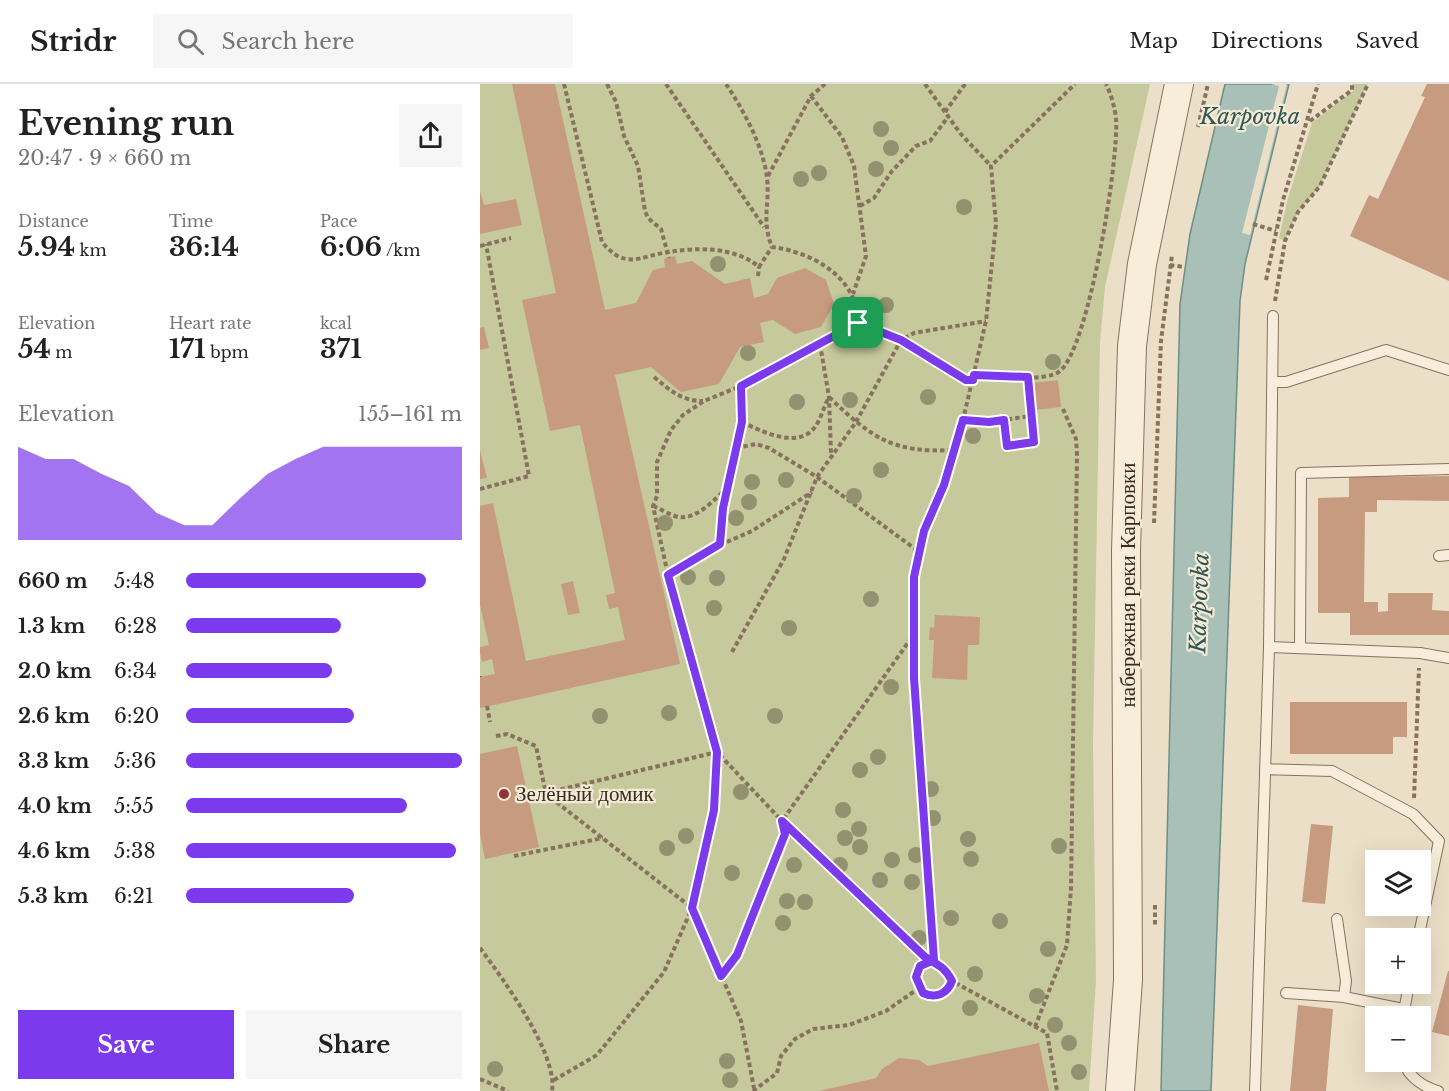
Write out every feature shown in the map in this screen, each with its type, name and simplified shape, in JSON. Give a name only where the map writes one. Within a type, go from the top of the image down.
[{"type":"street","name":"набережная реки Карповки","points":[[1120,1091],[1128,980],[1126,550],[1132,346],[1142,264],[1179,84]]},
{"type":"lane","points":[[1255,1091],[1269,647],[1273,316]]},
{"type":"lane","points":[[1272,382],[1286,382],[1386,350],[1449,370]]},
{"type":"lane","points":[[1300,648],[1301,472],[1449,469]]},
{"type":"lane","points":[[1269,647],[1420,652],[1449,658]]},
{"type":"lane","points":[[1265,769],[1332,771],[1413,814],[1439,842],[1420,928]]},
{"type":"lane","points":[[1337,919],[1346,981],[1344,997]]},
{"type":"lane","points":[[1286,993],[1344,997],[1377,1006]]},
{"type":"lane","points":[[1408,1072],[1428,1088],[1438,1091]]},
{"type":"path","points":[[564,84],[602,242],[612,254],[625,260],[639,260],[668,252],[710,249],[747,257],[759,267]]},
{"type":"path","points":[[607,84],[616,102],[624,136],[638,166],[645,211],[648,218],[661,229],[669,258]]},
{"type":"path","points":[[666,84],[765,229],[772,247]]},
{"type":"path","points":[[726,84],[752,130],[767,177],[765,229]]},
{"type":"path","points":[[767,177],[811,96],[825,84]]},
{"type":"path","points":[[926,84],[948,117],[991,166],[996,224],[986,321],[974,377],[954,450],[918,551],[914,577],[913,636],[932,960]]},
{"type":"path","points":[[945,112],[965,84]]},
{"type":"path","points":[[991,166],[1075,84]]},
{"type":"path","points":[[858,323],[901,340],[966,380],[974,377],[1028,377],[1058,373],[1071,359],[1084,319],[1114,170],[1116,118],[1106,84]]},
{"type":"path","points":[[1198,129],[1208,84]]},
{"type":"path","points":[[1266,280],[1276,231],[1318,84]]},
{"type":"path","points":[[1309,121],[1352,90],[1352,84]]},
{"type":"path","points":[[1273,316],[1285,241],[1298,212],[1320,186],[1368,84]]},
{"type":"path","points":[[811,96],[842,137],[854,166],[866,256],[853,294],[858,323]]},
{"type":"path","points":[[860,206],[874,198],[892,171],[916,146],[930,141],[948,117]]},
{"type":"path","points":[[1254,225],[1276,231]]},
{"type":"path","points":[[480,246],[511,238]]},
{"type":"path","points":[[480,489],[529,476],[486,244]]},
{"type":"path","points":[[772,247],[793,249],[820,260],[853,294]]},
{"type":"path","points":[[758,276],[759,267],[772,247]]},
{"type":"path","points":[[1154,528],[1161,341],[1173,247]]},
{"type":"path","points":[[1170,265],[1184,267]]},
{"type":"path","points":[[732,652],[775,578],[817,477],[856,422],[901,340],[914,333],[986,321]]},
{"type":"path","points":[[554,1080],[597,1055],[664,972],[692,908],[714,810],[717,752],[668,575],[653,506],[657,496],[657,462],[664,444],[683,415],[704,401],[741,386],[858,323]]},
{"type":"path","points":[[820,345],[830,397],[831,455]]},
{"type":"path","points":[[654,377],[677,396],[704,401]]},
{"type":"path","points":[[1004,420],[1007,446],[1034,442],[1028,377]]},
{"type":"path","points":[[720,544],[727,487],[742,422],[741,386]]},
{"type":"path","points":[[830,397],[856,422],[898,447],[912,450],[954,450]]},
{"type":"path","points":[[742,422],[781,436],[796,438],[816,427],[830,397]]},
{"type":"path","points":[[1035,1027],[1067,945],[1071,888],[1077,454],[1076,439],[1064,409]]},
{"type":"path","points":[[963,420],[989,422],[1031,416]]},
{"type":"path","points":[[736,448],[762,445],[817,477],[918,551]]},
{"type":"path","points":[[653,506],[675,517],[686,517],[700,511],[727,487]]},
{"type":"path","points":[[668,575],[720,544],[740,538],[812,492]]},
{"type":"path","points":[[721,976],[737,955],[785,834],[782,821],[913,636]]},
{"type":"path","points":[[1413,814],[1420,652]]},
{"type":"path","points":[[487,706],[490,722]]},
{"type":"path","points":[[496,736],[507,734],[536,746],[546,793],[692,908],[741,1021],[754,1090],[777,1073],[781,1056],[795,1039],[813,1029],[849,1025],[886,1011],[919,988]]},
{"type":"path","points":[[717,752],[782,821],[932,960],[945,968],[952,981],[1047,1033],[1057,1091]]},
{"type":"path","points":[[546,793],[717,752]]},
{"type":"path","points":[[513,856],[603,838]]},
{"type":"path","points":[[1154,900],[1155,935]]},
{"type":"path","points":[[480,948],[535,1030],[554,1080],[552,1091]]},
{"type":"path","points":[[932,960],[917,971],[919,988],[935,996],[946,992],[952,981]]},
{"type":"path","points":[[480,1079],[508,1091]]},
{"type":"green space","points":[[480,84],[1150,84],[1105,287],[1100,343],[1093,744],[1096,980],[1089,1091],[480,1091]]},
{"type":"green space","points":[[1352,84],[1368,84],[1320,186],[1298,212],[1285,241],[1279,238],[1288,198],[1312,123],[1354,90],[1352,90]]},
{"type":"water","name":"Karpovka","points":[[1225,84],[1289,84],[1245,264],[1240,301],[1211,1091],[1161,1091],[1180,304],[1190,234]]},
{"type":"pier","points":[[1271,84],[1287,84],[1250,235],[1242,233],[1279,86]]},
{"type":"building","points":[[512,84],[555,84],[605,310],[636,303],[653,270],[665,267],[664,259],[675,256],[677,264],[692,261],[725,284],[750,278],[754,298],[768,294],[777,278],[805,268],[826,280],[834,304],[821,327],[795,334],[773,320],[760,323],[764,342],[740,347],[719,384],[681,392],[651,367],[615,375],[680,664],[480,708],[480,677],[495,674],[492,659],[482,662],[480,653],[480,647],[489,645],[480,605],[480,506],[493,503],[526,661],[625,640],[618,607],[609,609],[606,595],[615,593],[580,425],[550,431],[522,300],[556,293]]},
{"type":"building","points":[[1427,84],[1449,84],[1449,281],[1350,236],[1369,195],[1378,199],[1425,97],[1421,96]]},
{"type":"building","points":[[480,191],[484,205],[516,199],[522,225],[480,234]]},
{"type":"building","points":[[484,327],[489,348],[480,350],[480,328]]},
{"type":"building","points":[[1058,380],[1061,407],[1035,410],[1032,383]]},
{"type":"building","points":[[480,450],[487,478],[480,479]]},
{"type":"building","points":[[1449,476],[1449,501],[1377,500],[1377,512],[1365,512],[1364,602],[1378,602],[1378,612],[1388,611],[1388,593],[1433,593],[1432,610],[1449,611],[1449,635],[1350,635],[1350,613],[1318,613],[1318,498],[1349,497],[1349,477]]},
{"type":"building","points":[[573,581],[580,613],[568,615],[561,584]]},
{"type":"building","points":[[935,615],[980,617],[979,645],[968,645],[967,680],[932,678],[934,640],[929,640],[930,627],[934,628]]},
{"type":"building","points":[[1290,702],[1407,702],[1407,737],[1393,737],[1393,754],[1290,754]]},
{"type":"building","name":"Зелёный домик","points":[[517,746],[539,847],[485,859],[480,834],[480,754]]},
{"type":"building","points":[[1311,824],[1333,826],[1325,904],[1302,902]]},
{"type":"building","points":[[1449,971],[1449,1036],[1432,1032]]},
{"type":"building","points":[[1298,1005],[1333,1009],[1326,1091],[1290,1091]]},
{"type":"building","points":[[1039,1043],[1049,1091],[819,1091],[876,1078],[882,1069],[899,1058],[919,1060],[928,1066]]},
{"type":"place","name":"Зелёный домик","points":[[504,794]]},
{"type":"route","points":[[858,323],[741,386],[742,422],[723,508],[720,544],[668,575],[717,752],[714,810],[692,908],[721,976],[737,955],[745,929],[785,834],[782,821],[925,957],[934,960],[945,968],[952,981],[950,987],[946,992],[935,996],[923,993],[916,977],[920,966],[934,960],[914,678],[914,577],[924,531],[944,485],[963,420],[989,422],[1004,420],[1007,446],[1034,442],[1028,377],[974,375],[973,380],[966,380],[941,363],[906,346],[901,340],[858,323]]}]
